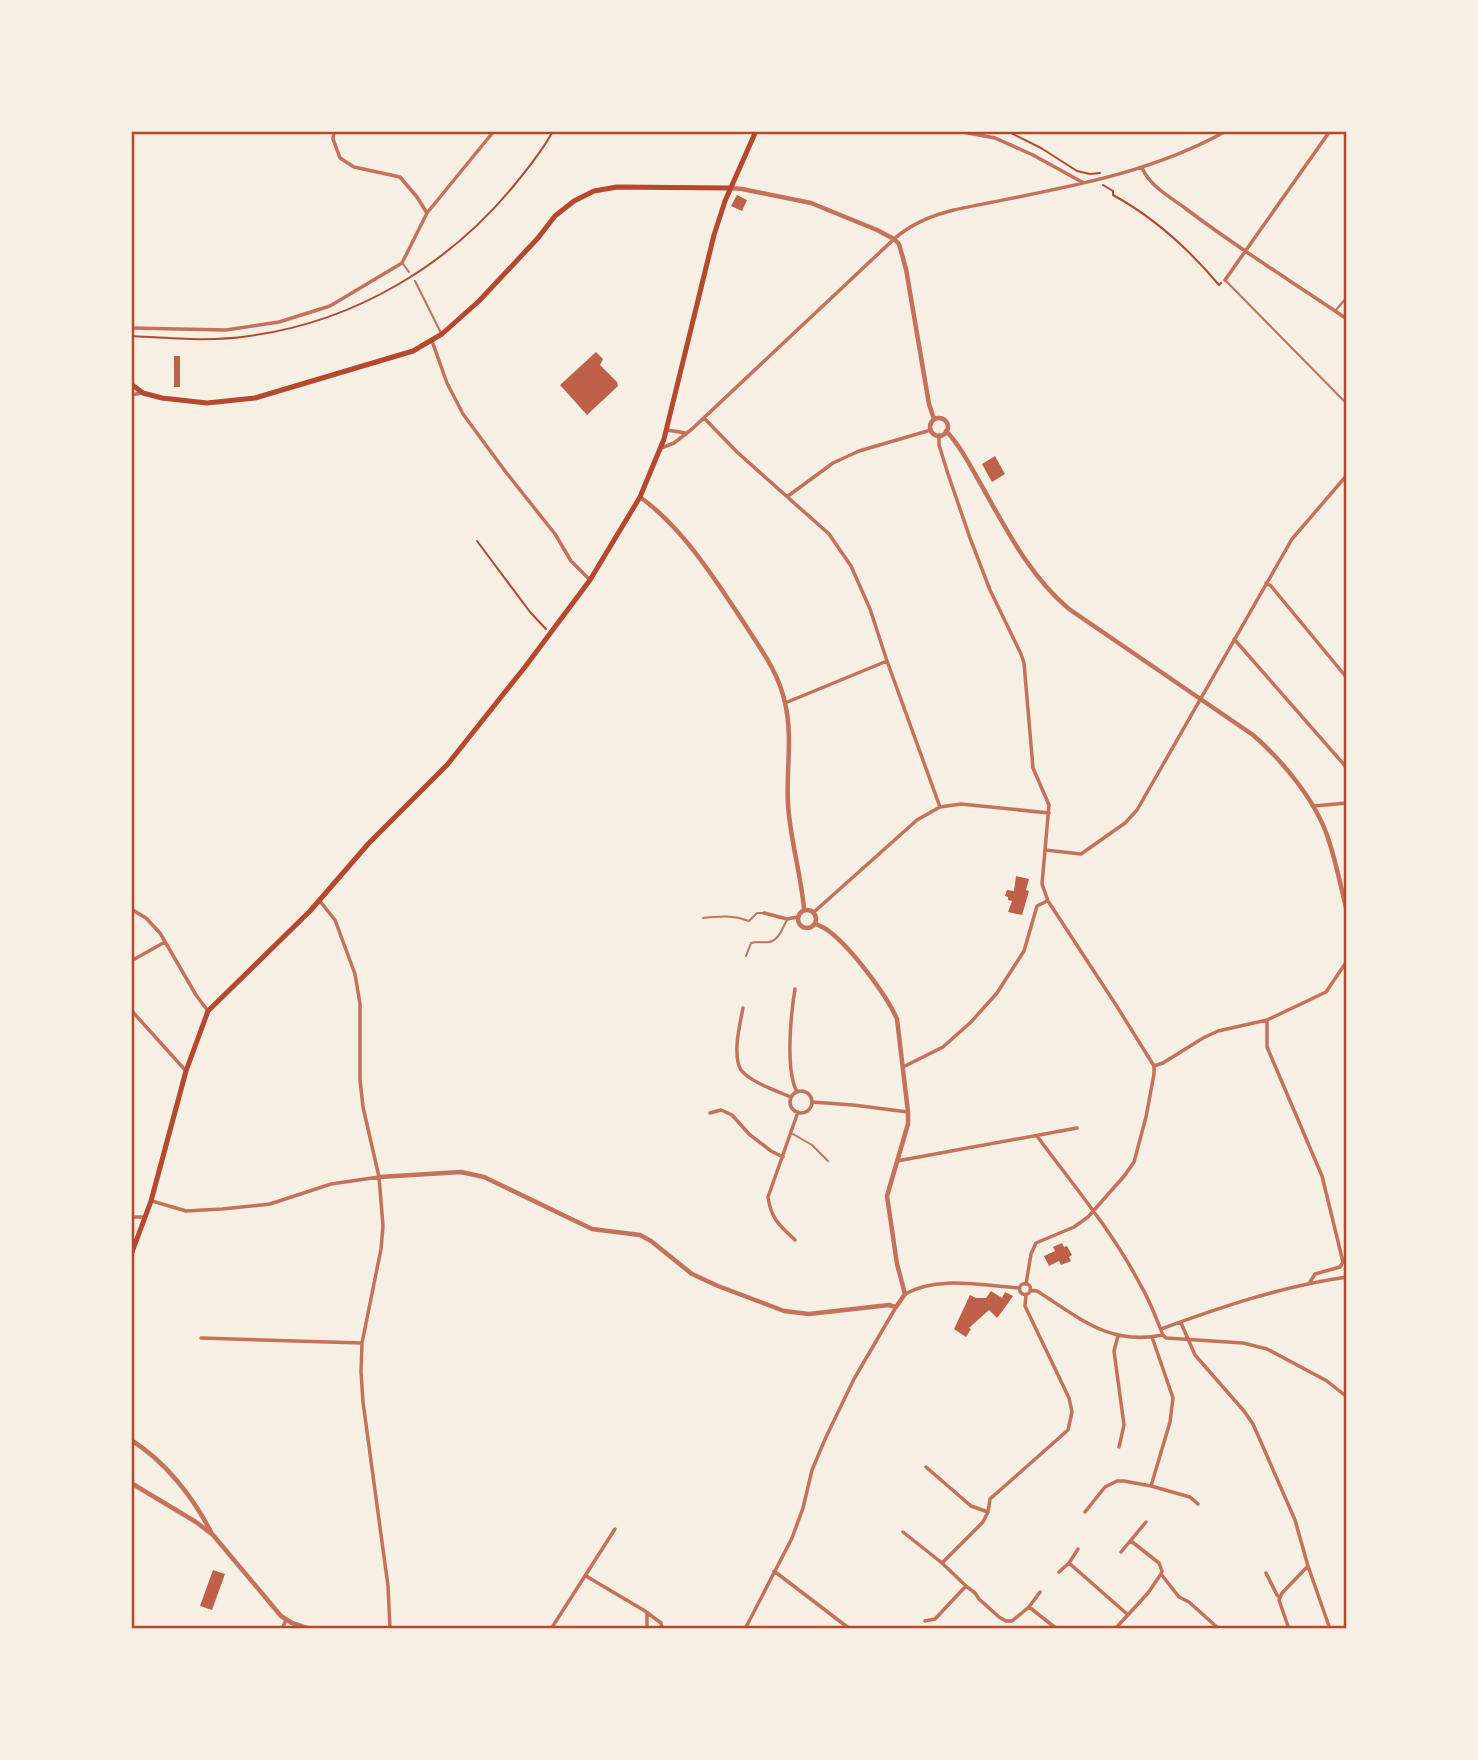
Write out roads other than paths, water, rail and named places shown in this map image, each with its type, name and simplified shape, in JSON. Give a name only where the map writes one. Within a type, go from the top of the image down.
[{"type":"main road","points":[[131,1255],[151,1201],[186,1071],[208,1011],[319,900],[369,843],[447,765],[590,580],[640,497],[662,448],[714,235],[729,188],[756,131]]},
{"type":"main road","points":[[131,384],[143,393],[162,398],[207,402],[255,398],[413,351],[442,334],[479,301],[555,216],[574,201],[594,191],[617,187],[729,188]]},
{"type":"street","points":[[334,131],[333,139],[340,158],[354,167],[400,177],[427,213]]},
{"type":"street","points":[[131,328],[226,330],[279,323],[330,306],[402,263],[427,213],[494,131]]},
{"type":"street","points":[[957,131],[995,138],[1084,183]]},
{"type":"street","points":[[662,448],[674,443],[704,417],[894,239],[935,214],[1142,168],[1200,146],[1226,131]]},
{"type":"street","points":[[1225,280],[1330,131]]},
{"type":"street","points":[[1142,168],[1147,178],[1161,190],[1245,253],[1347,319]]},
{"type":"street","points":[[729,188],[811,204],[894,239],[901,249],[906,269],[929,404],[934,419]]},
{"type":"street","points":[[432,341],[447,383],[463,414],[555,534],[571,561],[590,580]]},
{"type":"street","points":[[131,395],[143,393]]},
{"type":"street","points":[[704,417],[737,452],[828,534],[851,566],[870,608],[940,807]]},
{"type":"street","points":[[940,418],[947,424],[943,434],[935,435],[931,430],[930,424],[934,419],[940,418]]},
{"type":"street","points":[[666,430],[686,433]]},
{"type":"street","points":[[788,496],[833,463],[859,451],[931,430]]},
{"type":"street","points":[[946,431],[957,443],[1032,569],[1055,598],[1253,735],[1272,751],[1314,806],[1328,837],[1347,912]]},
{"type":"street","points":[[939,435],[942,455],[970,538],[990,590],[1024,663],[1034,768],[1048,802],[1049,813],[1042,884],[1048,901],[1154,1066],[1146,1118],[1134,1161],[1088,1217],[1074,1227],[1036,1243],[1031,1254],[1026,1284]]},
{"type":"street","points":[[1045,850],[1081,854],[1125,823],[1142,804],[1292,539],[1347,475]]},
{"type":"street","points":[[640,497],[658,510],[709,570],[779,682],[789,729],[788,806],[804,909],[798,917],[787,919],[764,913]]},
{"type":"street","points":[[1266,583],[1347,678]]},
{"type":"street","points":[[1234,639],[1347,768]]},
{"type":"street","points":[[785,703],[887,661]]},
{"type":"street","points":[[1314,806],[1347,803]]},
{"type":"street","points":[[814,912],[917,820],[940,807],[972,805],[1049,813]]},
{"type":"street","points":[[319,900],[335,920],[355,974],[360,1015],[360,1080],[363,1107],[379,1177],[383,1226],[381,1249],[362,1343],[361,1372],[388,1586],[390,1629]]},
{"type":"street","points":[[903,1067],[943,1047],[998,993],[1024,951],[1037,906],[1048,901]]},
{"type":"street","points":[[131,909],[154,925],[208,1011]]},
{"type":"street","points":[[798,917],[803,927],[810,928],[816,923],[814,912],[804,909]]},
{"type":"street","points":[[816,923],[830,932],[855,957],[897,1019],[908,1124],[887,1195],[897,1264],[905,1294]]},
{"type":"street","points":[[131,961],[165,942]]},
{"type":"street","points":[[1154,1066],[1218,1031],[1267,1020],[1326,992],[1347,961]]},
{"type":"street","points":[[795,989],[791,1016],[791,1061],[793,1084],[797,1092]]},
{"type":"street","points":[[743,1007],[737,1057],[741,1070],[765,1086],[791,1097]]},
{"type":"street","points":[[131,1010],[186,1071]]},
{"type":"street","points":[[1267,1020],[1267,1047],[1322,1176],[1343,1262],[1340,1267],[1315,1274],[1310,1282]]},
{"type":"street","points":[[804,1091],[810,1095],[812,1102],[805,1112],[793,1109],[790,1103],[791,1097],[797,1092],[804,1091]]},
{"type":"street","points":[[812,1102],[908,1112]]},
{"type":"street","points":[[710,1113],[721,1110],[732,1115],[749,1134],[783,1157]]},
{"type":"street","points":[[795,1240],[778,1224],[770,1211],[768,1197],[798,1112]]},
{"type":"street","points":[[897,1161],[1077,1128]]},
{"type":"street","points":[[1037,1136],[1094,1210],[1141,1285],[1165,1336]]},
{"type":"street","points":[[151,1201],[186,1211],[270,1204],[331,1184],[379,1177],[461,1172],[484,1177],[592,1229],[640,1235],[692,1274],[785,1311],[809,1314],[889,1305],[896,1307]]},
{"type":"street","points":[[131,1217],[146,1216]]},
{"type":"street","points":[[1161,1329],[1203,1313],[1310,1282],[1347,1277]]},
{"type":"street","points":[[745,1629],[792,1538],[812,1470],[826,1437],[854,1380],[905,1294],[916,1287],[953,1283],[1019,1288]]},
{"type":"street","points":[[1019,1288],[1026,1284]]},
{"type":"street","points":[[1026,1284],[1030,1290],[1081,1321],[1118,1336],[1165,1336],[1243,1343],[1267,1349],[1327,1381],[1347,1397]]},
{"type":"street","points":[[1019,1288],[1020,1293],[1026,1295]]},
{"type":"street","points":[[942,1563],[983,1522],[990,1499],[1068,1430],[1072,1412],[1069,1398],[1025,1306],[1026,1295],[1030,1290]]},
{"type":"street","points":[[1181,1323],[1202,1365],[1253,1424],[1295,1520],[1330,1629]]},
{"type":"street","points":[[1118,1336],[1114,1351],[1124,1425],[1119,1447]]},
{"type":"street","points":[[1151,1486],[1170,1422],[1173,1398],[1153,1337]]},
{"type":"street","points":[[201,1338],[362,1343]]},
{"type":"street","points":[[131,1440],[155,1458],[176,1480],[213,1535],[286,1620],[310,1629]]},
{"type":"street","points":[[926,1466],[971,1506],[988,1512]]},
{"type":"street","points":[[1085,1512],[1105,1487],[1124,1481],[1191,1497],[1198,1504]]},
{"type":"street","points":[[131,1483],[213,1535]]},
{"type":"street","points":[[1121,1552],[1146,1522]]},
{"type":"street","points":[[551,1629],[615,1529]]},
{"type":"street","points":[[903,1532],[1006,1621],[1012,1621],[1029,1607],[1040,1592]]},
{"type":"street","points":[[1115,1629],[1147,1593],[1162,1571],[1159,1563],[1131,1541]]},
{"type":"street","points":[[1059,1572],[1079,1549]]},
{"type":"street","points":[[1069,1563],[1127,1614]]},
{"type":"street","points":[[1289,1629],[1279,1600],[1282,1593],[1308,1566]]},
{"type":"street","points":[[774,1571],[850,1629]]},
{"type":"street","points":[[1266,1573],[1280,1598]]},
{"type":"street","points":[[1161,1574],[1179,1597],[1189,1602],[1219,1629]]},
{"type":"street","points":[[586,1576],[647,1613],[661,1623],[662,1629]]},
{"type":"street","points":[[925,1621],[935,1619],[965,1586]]},
{"type":"street","points":[[1029,1607],[1057,1629]]},
{"type":"street","points":[[647,1613],[647,1629]]},
{"type":"street","points":[[282,1629],[286,1620]]},
{"type":"lane","points":[[402,263],[409,272]]},
{"type":"lane","points":[[1225,280],[1347,404]]},
{"type":"lane","points":[[415,281],[442,334]]},
{"type":"lane","points":[[1335,311],[1347,297]]},
{"type":"lane","points":[[704,918],[726,915],[749,921],[757,913],[764,913]]},
{"type":"lane","points":[[746,956],[751,943],[768,942],[778,938],[787,919]]},
{"type":"lane","points":[[792,1133],[813,1145],[828,1161]]}]
